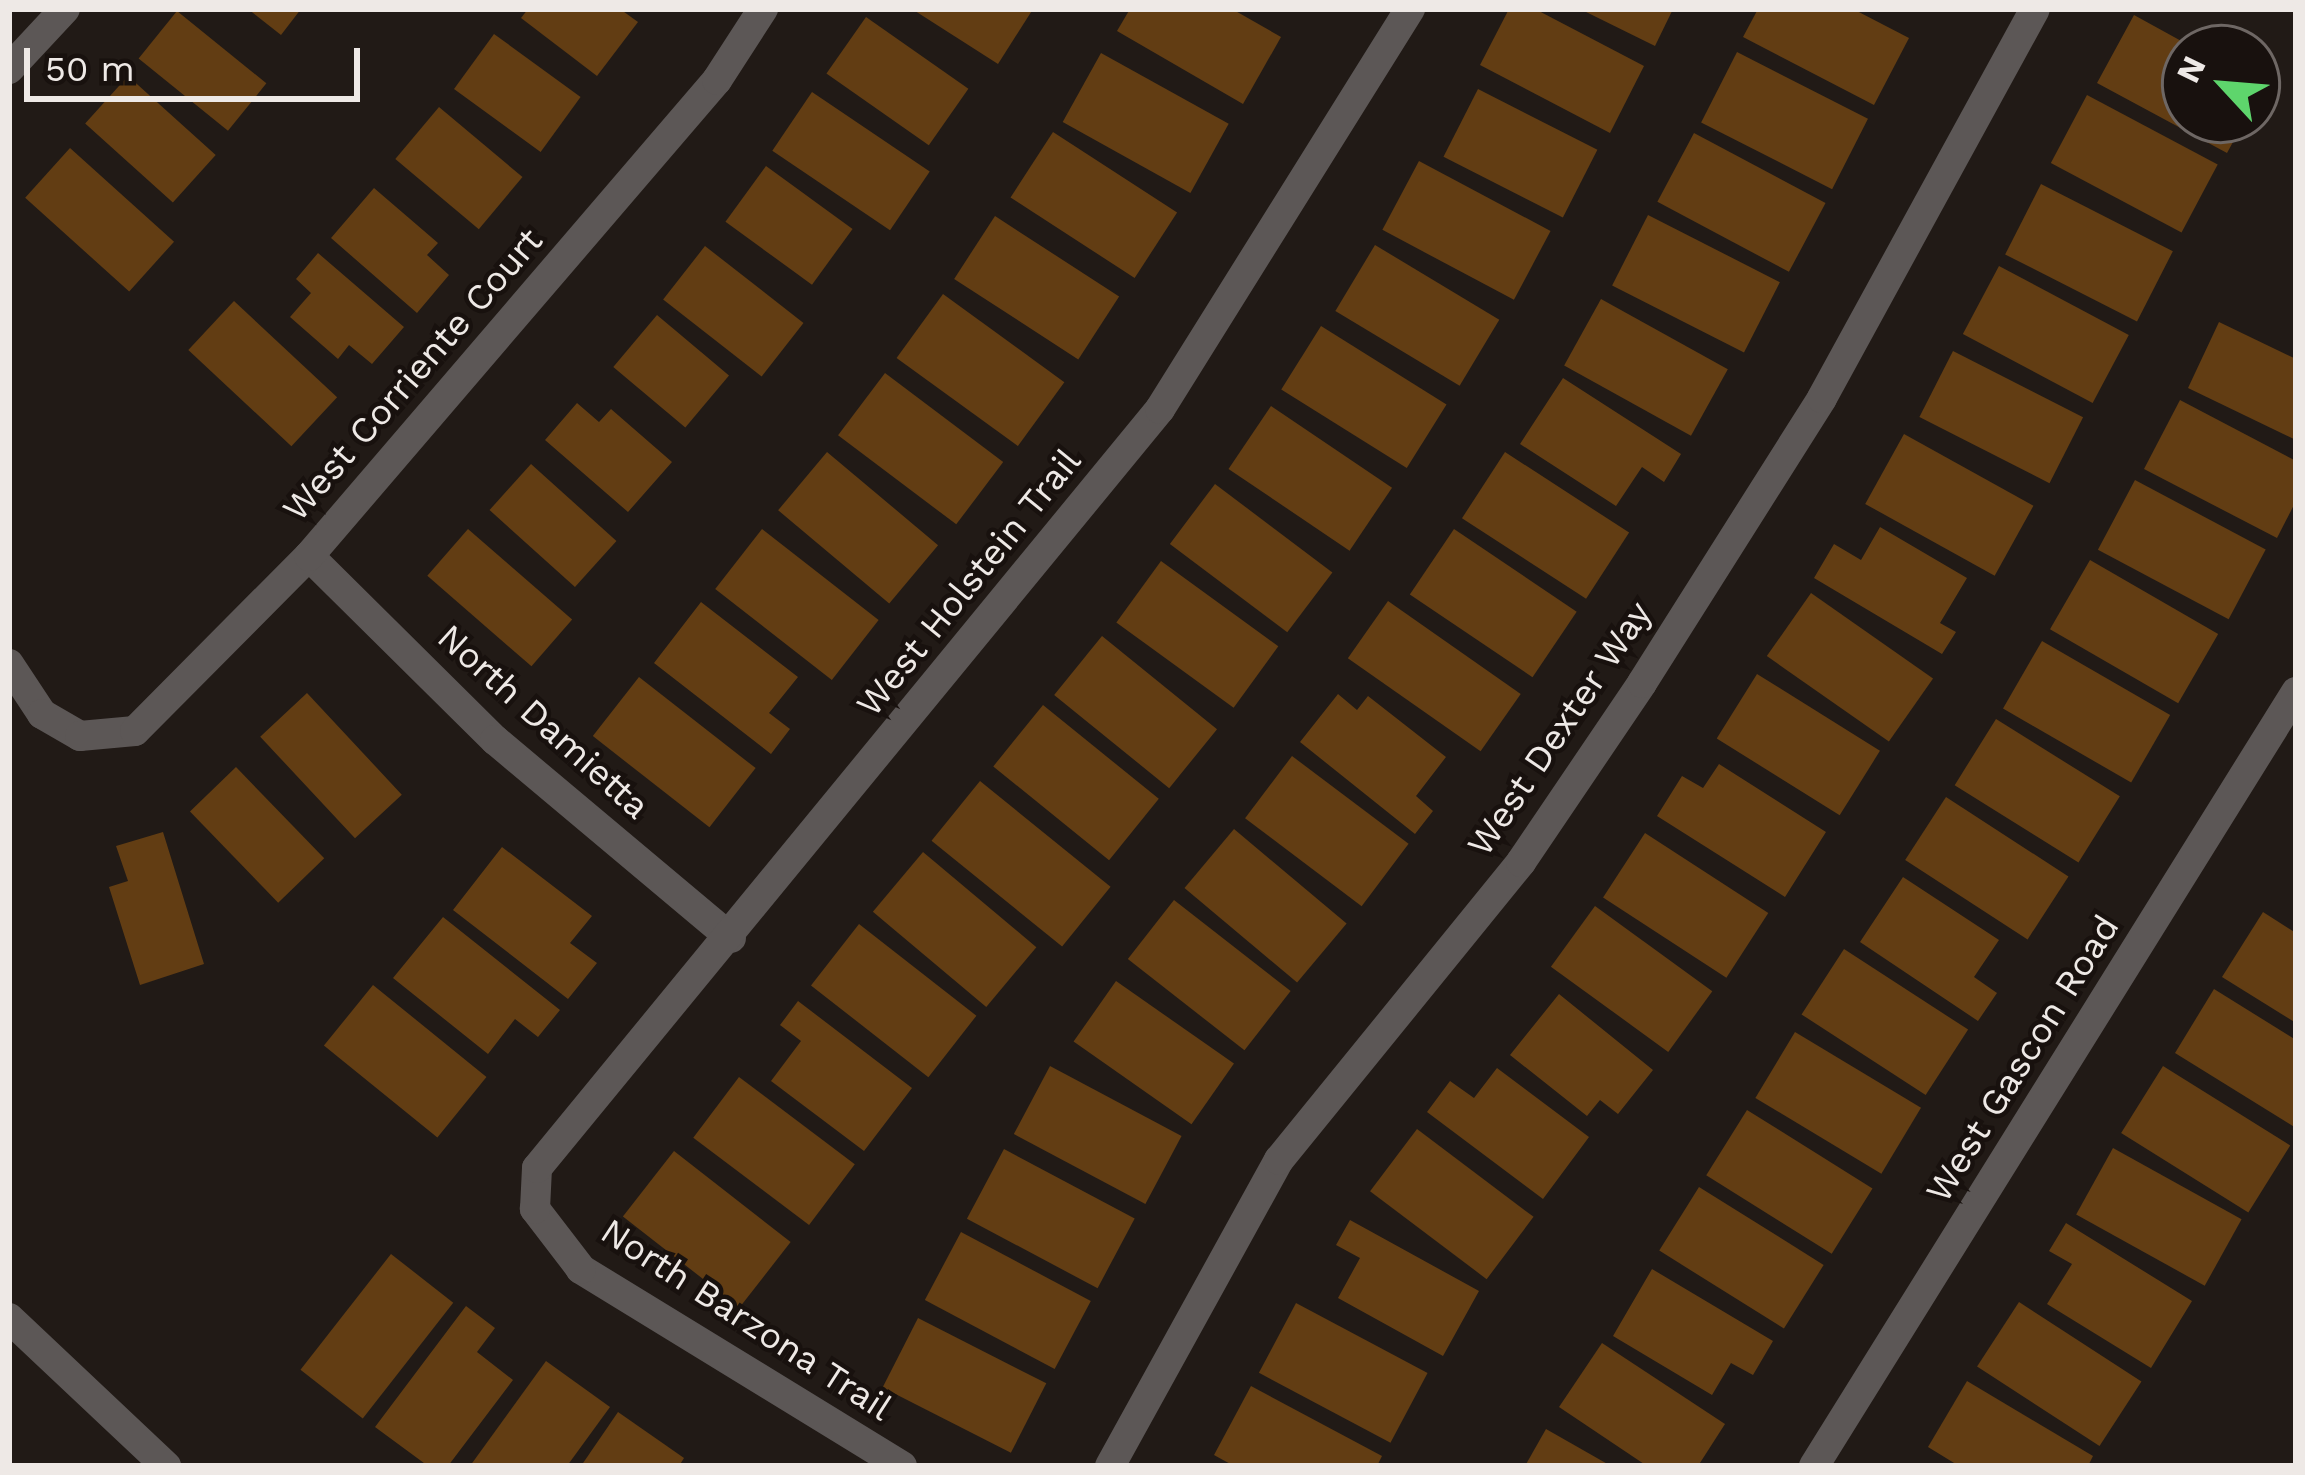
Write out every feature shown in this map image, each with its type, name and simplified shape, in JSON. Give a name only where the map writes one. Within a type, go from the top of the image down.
[{"type":"street","points":[[9,69],[65,9]]},
{"type":"street","name":"West Corriente Court","points":[[9,664],[42,714],[80,736],[135,731],[309,556],[717,80],[764,9]]},
{"type":"street","name":"West Holstein Trail","points":[[536,1168],[731,938],[1160,409],[1410,9]]},
{"type":"street","name":"West Dexter Way","points":[[1110,1466],[1279,1160],[1521,862],[1654,664],[1822,398],[2035,9]]},
{"type":"street","name":"North Damietta","points":[[309,556],[495,740],[731,938]]},
{"type":"street","name":"West Gascon Road","points":[[1814,1466],[2296,692]]},
{"type":"street","name":"North Barzona Trail","points":[[536,1168],[535,1209],[580,1269],[902,1466]]},
{"type":"street","points":[[10,1321],[166,1466]]},
{"type":"building","points":[[248,9],[301,9],[281,35]]},
{"type":"building","points":[[528,9],[620,9],[638,22],[597,76],[521,18]]},
{"type":"building","points":[[912,9],[1033,9],[998,64]]},
{"type":"building","points":[[1130,9],[1232,9],[1281,37],[1243,104],[1117,31]]},
{"type":"building","points":[[1509,9],[1535,9],[1644,66],[1610,133],[1480,65]]},
{"type":"building","points":[[1580,9],[1673,9],[1655,46]]},
{"type":"building","points":[[1758,9],[1853,9],[1909,38],[1874,105],[1743,37]]},
{"type":"building","points":[[177,11],[266,83],[228,131],[139,58]]},
{"type":"building","points":[[2134,15],[2161,30],[2161,117],[2097,83]]},
{"type":"building","points":[[866,17],[968,89],[929,145],[826,74]]},
{"type":"building","points":[[494,34],[581,97],[541,152],[454,89]]},
{"type":"building","points":[[1737,52],[1868,119],[1832,189],[1701,122]]},
{"type":"building","points":[[1101,53],[1229,124],[1190,193],[1063,122]]},
{"type":"building","points":[[128,76],[216,155],[173,203],[85,124]]},
{"type":"building","points":[[1478,89],[1597,150],[1563,218],[1443,157]]},
{"type":"building","points":[[812,92],[930,171],[890,230],[772,151]]},
{"type":"building","points":[[2087,95],[2161,134],[2161,144],[2179,144],[2218,164],[2182,232],[2051,163]]},
{"type":"building","points":[[439,107],[522,177],[479,229],[395,159]]},
{"type":"building","points":[[1053,132],[1177,213],[1135,278],[1011,197]]},
{"type":"building","points":[[1694,133],[1826,203],[1789,272],[1657,202]]},
{"type":"building","points":[[2210,144],[2232,144],[2227,153]]},
{"type":"building","points":[[70,148],[174,242],[129,291],[25,198]]},
{"type":"building","points":[[1419,161],[1551,231],[1514,300],[1382,230]]},
{"type":"building","points":[[766,166],[853,229],[812,285],[725,222]]},
{"type":"building","points":[[2041,184],[2173,251],[2137,322],[2005,254]]},
{"type":"building","points":[[374,188],[438,243],[427,255],[449,275],[417,313],[331,238]]},
{"type":"building","points":[[1648,215],[1780,282],[1744,353],[1612,285]]},
{"type":"building","points":[[995,216],[1119,297],[1078,360],[954,279]]},
{"type":"building","points":[[1375,245],[1499,320],[1460,386],[1335,311]]},
{"type":"building","points":[[705,246],[804,323],[762,377],[663,300]]},
{"type":"building","points":[[318,253],[404,327],[372,364],[349,345],[338,359],[290,317],[311,293],[296,279]]},
{"type":"building","points":[[1999,266],[2129,335],[2093,403],[1963,334]]},
{"type":"building","points":[[943,294],[1064,382],[1018,446],[897,358]]},
{"type":"building","points":[[1601,299],[1728,369],[1691,436],[1564,365]]},
{"type":"building","points":[[234,301],[337,397],[291,446],[188,350]]},
{"type":"building","points":[[657,315],[729,375],[685,428],[613,367]]},
{"type":"building","points":[[2219,322],[2296,359],[2296,440],[2188,388]]},
{"type":"building","points":[[1321,326],[1447,404],[1407,468],[1281,390]]},
{"type":"building","points":[[1953,351],[2083,417],[2049,483],[1919,417]]},
{"type":"building","points":[[885,373],[1003,462],[956,524],[838,435]]},
{"type":"building","points":[[1563,378],[1681,454],[1664,482],[1642,467],[1616,506],[1520,444]]},
{"type":"building","points":[[2180,400],[2296,461],[2296,501],[2277,538],[2144,469]]},
{"type":"building","points":[[577,403],[599,422],[611,409],[672,462],[628,512],[545,440]]},
{"type":"building","points":[[1271,406],[1392,488],[1350,551],[1229,469]]},
{"type":"building","points":[[1904,434],[2033,506],[1995,576],[1865,504]]},
{"type":"building","points":[[827,452],[938,545],[889,603],[778,510]]},
{"type":"building","points":[[1505,452],[1629,533],[1586,599],[1462,518]]},
{"type":"building","points":[[531,464],[616,541],[575,587],[490,510]]},
{"type":"building","points":[[2135,480],[2266,549],[2229,619],[2098,550]]},
{"type":"building","points":[[1215,484],[1332,572],[1287,632],[1170,544]]},
{"type":"building","points":[[1880,527],[1967,578],[1940,623],[1956,632],[1942,654],[1814,578],[1834,544],[1861,560]]},
{"type":"building","points":[[468,529],[572,620],[531,666],[427,576]]},
{"type":"building","points":[[762,529],[879,620],[832,680],[715,589]]},
{"type":"building","points":[[1454,529],[1577,612],[1533,677],[1410,594]]},
{"type":"building","points":[[2090,560],[2218,634],[2178,703],[2050,629]]},
{"type":"building","points":[[1161,561],[1278,646],[1234,708],[1116,622]]},
{"type":"building","points":[[1811,593],[1933,678],[1889,742],[1767,656]]},
{"type":"building","points":[[1388,601],[1521,694],[1481,751],[1348,658]]},
{"type":"building","points":[[701,602],[798,677],[769,713],[790,729],[771,754],[654,663]]},
{"type":"building","points":[[1102,636],[1217,729],[1169,788],[1054,695]]},
{"type":"building","points":[[2042,641],[2170,715],[2131,783],[2003,709]]},
{"type":"building","points":[[1757,674],[1880,751],[1840,815],[1717,738]]},
{"type":"building","points":[[639,677],[756,768],[709,827],[593,736]]},
{"type":"building","points":[[307,693],[402,795],[355,838],[260,737]]},
{"type":"building","points":[[1338,694],[1357,710],[1368,696],[1446,757],[1416,796],[1433,811],[1415,834],[1300,742]]},
{"type":"building","points":[[1043,705],[1159,799],[1109,860],[993,766]]},
{"type":"building","points":[[1996,719],[2120,796],[2078,863],[1955,785]]},
{"type":"building","points":[[1292,756],[1409,844],[1362,906],[1245,818]]},
{"type":"building","points":[[1719,764],[1826,832],[1785,897],[1657,816],[1682,776],[1703,788]]},
{"type":"building","points":[[236,767],[324,858],[278,903],[190,811]]},
{"type":"building","points":[[980,781],[1111,887],[1062,947],[932,841]]},
{"type":"building","points":[[1946,797],[2068,877],[2028,939],[1905,860]]},
{"type":"building","points":[[1234,829],[1347,923],[1297,982],[1185,888]]},
{"type":"building","points":[[163,832],[204,964],[140,985],[109,887],[128,881],[116,846]]},
{"type":"building","points":[[1645,833],[1768,913],[1726,978],[1603,898]]},
{"type":"building","points":[[502,847],[592,916],[570,943],[597,963],[568,999],[453,910]]},
{"type":"building","points":[[923,852],[1036,947],[986,1007],[873,912]]},
{"type":"building","points":[[1903,877],[1999,940],[1974,977],[1997,993],[1978,1021],[1860,942]]},
{"type":"building","points":[[1174,900],[1291,991],[1244,1050],[1128,959]]},
{"type":"building","points":[[1595,906],[1712,991],[1668,1052],[1551,967]]},
{"type":"building","points":[[2263,912],[2296,933],[2296,1023],[2222,977]]},
{"type":"building","points":[[443,917],[560,1010],[538,1037],[515,1019],[488,1054],[393,978]]},
{"type":"building","points":[[859,924],[976,1016],[928,1077],[811,985]]},
{"type":"building","points":[[1844,949],[1968,1030],[1926,1095],[1802,1014]]},
{"type":"building","points":[[1116,981],[1234,1064],[1192,1124],[1074,1042]]},
{"type":"building","points":[[373,985],[486,1077],[437,1137],[324,1046]]},
{"type":"building","points":[[2214,989],[2296,1040],[2296,1128],[2175,1053]]},
{"type":"building","points":[[1559,994],[1653,1070],[1618,1114],[1600,1100],[1587,1116],[1510,1055]]},
{"type":"building","points":[[798,1001],[912,1088],[864,1151],[771,1081],[801,1041],[780,1025]]},
{"type":"building","points":[[1795,1032],[1921,1108],[1881,1174],[1755,1098]]},
{"type":"building","points":[[1050,1066],[1182,1136],[1145,1204],[1014,1134]]},
{"type":"building","points":[[2163,1066],[2290,1145],[2248,1212],[2121,1133]]},
{"type":"building","points":[[1497,1068],[1589,1137],[1543,1199],[1427,1112],[1450,1081],[1474,1098]]},
{"type":"building","points":[[739,1077],[855,1164],[809,1225],[693,1138]]},
{"type":"building","points":[[1747,1110],[1873,1188],[1832,1254],[1706,1175]]},
{"type":"building","points":[[1417,1129],[1534,1217],[1487,1279],[1370,1191]]},
{"type":"building","points":[[2113,1148],[2242,1219],[2205,1286],[2076,1214]]},
{"type":"building","points":[[1004,1149],[1135,1218],[1098,1288],[967,1219]]},
{"type":"building","points":[[674,1151],[791,1242],[740,1308],[623,1216]]},
{"type":"building","points":[[1699,1187],[1824,1265],[1784,1329],[1659,1251]]},
{"type":"building","points":[[1350,1220],[1479,1291],[1443,1356],[1338,1298],[1360,1258],[1336,1245]]},
{"type":"building","points":[[2066,1223],[2192,1301],[2151,1368],[2047,1304],[2072,1264],[2049,1251]]},
{"type":"building","points":[[961,1232],[1091,1301],[1055,1369],[925,1300]]},
{"type":"building","points":[[391,1254],[453,1303],[363,1418],[300,1370]]},
{"type":"building","points":[[1652,1269],[1773,1341],[1753,1375],[1731,1363],[1712,1395],[1613,1336]]},
{"type":"building","points":[[2019,1302],[2141,1382],[2100,1446],[1977,1367]]},
{"type":"building","points":[[1296,1303],[1428,1373],[1390,1443],[1259,1373]]},
{"type":"building","points":[[466,1306],[495,1328],[477,1352],[513,1380],[448,1466],[428,1466],[375,1427]]},
{"type":"building","points":[[918,1318],[1046,1383],[1011,1453],[883,1387]]},
{"type":"building","points":[[1602,1343],[1725,1424],[1698,1466],[1647,1466],[1559,1407]]},
{"type":"building","points":[[546,1361],[610,1407],[567,1466],[470,1466]]},
{"type":"building","points":[[1967,1381],[2093,1456],[2088,1466],[1959,1466],[1928,1447]]},
{"type":"building","points":[[1251,1386],[1382,1456],[1377,1466],[1234,1466],[1214,1455]]},
{"type":"building","points":[[618,1412],[684,1458],[679,1466],[581,1466]]},
{"type":"building","points":[[1546,1429],[1611,1466],[1525,1466]]}]
